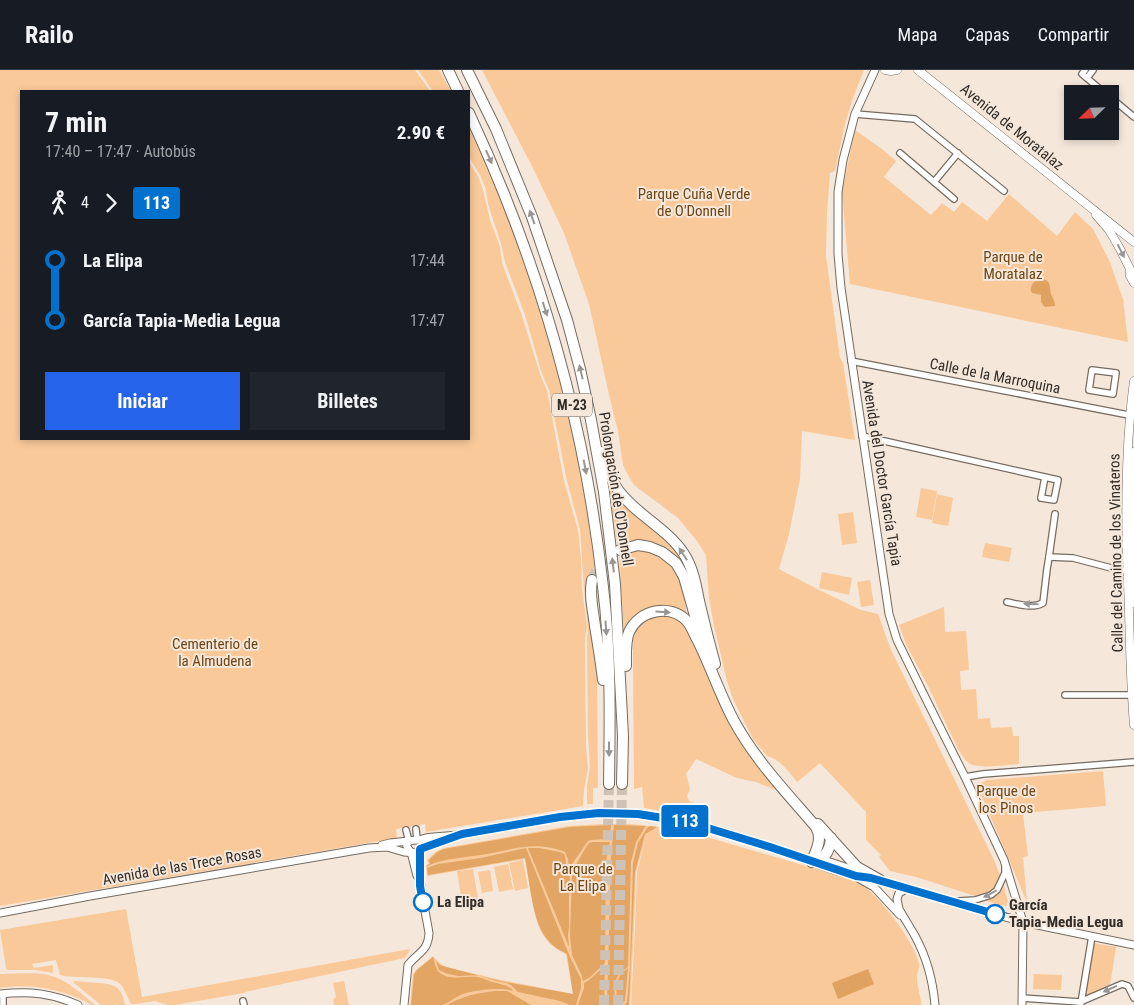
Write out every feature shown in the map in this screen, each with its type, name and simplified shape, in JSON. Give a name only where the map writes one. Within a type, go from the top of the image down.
[{"type":"highway","points":[[448,70],[458,90]]},
{"type":"highway","name":"Prolongación de O'Donnell","points":[[466,70],[496,129],[532,217],[567,320],[580,369],[604,492],[616,584],[623,736],[622,784]]},
{"type":"highway","name":"Prolongación de O'Donnell","points":[[470,115],[510,208],[528,257],[556,343],[573,408],[591,498],[604,588],[609,658],[609,784]]},
{"type":"highway","points":[[591,420],[608,470],[619,491],[631,505],[671,538],[688,562],[725,701]]},
{"type":"highway","points":[[620,550],[638,545],[650,547],[662,552],[676,563],[684,577],[707,660]]},
{"type":"highway","points":[[592,580],[591,599],[605,698],[609,713]]},
{"type":"highway","points":[[623,736],[627,713],[626,647],[628,633],[639,618],[659,610],[670,611],[679,615],[690,625],[734,721],[750,746],[816,827],[820,834],[816,859]]},
{"type":"highway","points":[[780,785],[857,867],[875,879]]},
{"type":"highway","points":[[816,859],[830,848],[831,838]]},
{"type":"main road","points":[[885,70],[897,70]]},
{"type":"main road","name":"Avenida de Moratalaz","points":[[918,70],[1134,242]]},
{"type":"main road","name":"Avenida de Moratalaz","points":[[1088,206],[1109,230],[1132,267],[1130,276],[1134,282]]},
{"type":"main road","name":"Calle del Camino de los Vinateros","points":[[1134,381],[1126,490],[1134,725]]},
{"type":"main road","name":"Calle del Camino de los Vinateros","points":[[1134,452],[1130,571],[1134,603]]},
{"type":"street","name":"Avenida del Doctor García Tapia","points":[[875,70],[859,102],[843,160],[838,192],[838,254],[851,361],[890,620],[897,640],[966,777],[1004,860],[1023,922],[1022,1001]]},
{"type":"street","points":[[1085,70],[1082,74],[1095,85]]},
{"type":"street","points":[[1087,78],[1093,70]]},
{"type":"street","points":[[1119,104],[1134,117]]},
{"type":"street","points":[[855,114],[916,118],[1004,191]]},
{"type":"street","points":[[900,153],[954,199]]},
{"type":"street","points":[[934,182],[958,153]]},
{"type":"street","name":"Calle de la Marroquina","points":[[851,361],[1132,415]]},
{"type":"street","points":[[1092,370],[1116,373],[1113,394],[1089,390],[1092,370]]},
{"type":"street","points":[[862,436],[1045,477],[1058,480],[1054,500],[1041,498],[1045,477]]},
{"type":"street","points":[[1007,602],[1033,606],[1042,603],[1055,514]]},
{"type":"street","points":[[1049,557],[1073,558],[1130,571]]},
{"type":"street","points":[[1065,696],[1133,695]]},
{"type":"street","points":[[966,777],[1134,762]]},
{"type":"street","name":"Avenida de las Trece Rosas","points":[[0,912],[412,839],[462,834],[568,816],[592,814],[653,816],[688,822],[816,859]]},
{"type":"street","points":[[416,829],[417,840],[420,844],[420,886]]},
{"type":"street","points":[[404,1005],[408,965],[423,952],[428,939],[428,928],[420,886],[407,846],[409,841],[406,830]]},
{"type":"street","name":"Avenida de las Trece Rosas","points":[[369,848],[383,847],[416,852],[462,834]]},
{"type":"street","points":[[816,859],[856,876],[874,887],[906,922]]},
{"type":"street","points":[[816,859],[856,870],[875,879]]},
{"type":"street","points":[[951,902],[985,898],[998,890],[1005,873],[1004,860]]},
{"type":"street","points":[[856,876],[908,888],[1023,922],[1134,945]]},
{"type":"street","points":[[908,888],[899,893],[897,899],[899,909],[916,937],[931,979],[935,1005]]},
{"type":"street","points":[[887,901],[891,902],[897,899]]},
{"type":"street","points":[[1081,1003],[1092,936]]},
{"type":"street","points":[[1022,1001],[1081,1003],[1122,984],[1128,986],[1134,998]]},
{"type":"street","points":[[3,1005],[2,994],[16,992],[52,996],[78,1005]]},
{"type":"green space","name":"Cementerio de la Almudena","points":[[0,70],[415,70],[429,90],[20,90],[20,440],[470,440],[470,164],[478,176],[483,190],[490,220],[500,247],[502,263],[547,391],[564,481],[578,530],[582,589],[587,626],[585,664],[588,769],[583,806],[426,832],[425,824],[396,829],[397,838],[0,906]]},
{"type":"green space","points":[[418,70],[439,70],[450,90],[432,90]]},
{"type":"green space","name":"Parque Cuña Verde de O'Donnell","points":[[482,70],[864,70],[845,124],[835,171],[830,173],[827,212],[826,256],[840,358],[843,363],[855,440],[802,431],[800,479],[789,534],[779,569],[861,610],[878,614],[891,650],[994,860],[1008,902],[1006,906],[916,877],[890,871],[879,857],[881,855],[866,840],[866,812],[820,763],[797,782],[780,763],[767,756],[753,739],[733,699],[727,681],[709,598],[706,555],[678,518],[634,485],[623,465],[618,431],[589,304],[564,233],[533,168]]},
{"type":"green space","points":[[470,130],[503,206],[532,286],[567,408],[579,464],[595,566],[589,578],[597,676],[598,788],[593,788],[593,804],[587,804],[590,766],[588,735],[588,627],[580,529],[567,481],[549,390],[542,374],[525,315],[505,262],[488,204],[486,189],[470,159]]},
{"type":"green space","name":"Parque de Moratalaz","points":[[855,130],[896,161],[884,177],[931,215],[942,203],[954,212],[962,202],[987,221],[1009,194],[1057,236],[1075,212],[1093,229],[1109,260],[1123,299],[1128,342],[850,284],[842,192]]},
{"type":"green space","points":[[607,480],[675,547],[686,563],[693,588],[670,553],[618,547]]},
{"type":"green space","points":[[921,488],[937,491],[932,520],[916,517]]},
{"type":"green space","points":[[937,494],[953,498],[948,526],[932,523]]},
{"type":"green space","points":[[853,512],[857,543],[842,545],[838,514]]},
{"type":"green space","points":[[985,543],[1012,548],[1009,562],[982,557]]},
{"type":"green space","points":[[640,550],[653,554],[671,565],[680,582],[687,616],[665,606],[651,607],[634,618],[624,630],[619,555]]},
{"type":"green space","points":[[822,572],[852,578],[849,595],[819,588]]},
{"type":"green space","points":[[870,580],[874,605],[861,607],[857,582]]},
{"type":"green space","points":[[944,607],[945,632],[966,631],[969,670],[960,671],[961,690],[976,689],[978,719],[990,718],[991,728],[1012,727],[1013,736],[1019,736],[1019,764],[981,766],[971,764],[965,760],[906,644],[899,625]]},
{"type":"green space","points":[[666,616],[681,621],[687,628],[717,697],[737,737],[781,792],[756,782],[737,778],[696,759],[686,774],[690,789],[687,796],[689,801],[702,806],[700,818],[644,808],[642,787],[634,789],[633,638],[640,626],[647,620]]},
{"type":"green space","name":"Parque de los Pinos","points":[[1103,771],[1106,806],[1023,813],[1028,856],[1023,857],[1027,902],[979,790],[980,783],[987,780]]},
{"type":"green space","name":"Parque de La Elipa","points":[[603,824],[659,827],[648,834],[661,826],[696,834],[844,877],[865,887],[896,922],[916,954],[919,963],[917,978],[921,1005],[631,1005],[637,872],[647,834],[636,872],[630,1005],[410,1005],[413,974],[433,956],[446,967],[573,994],[566,954],[550,944],[538,923],[525,859],[427,876],[426,865],[429,864],[427,860],[429,858],[444,848],[569,826]]},
{"type":"green space","points":[[611,825],[610,839],[588,841],[570,867],[565,852],[554,848],[533,846],[447,860],[427,866],[430,864],[429,860],[437,852],[444,849],[570,827]]},
{"type":"green space","points":[[614,825],[647,826],[636,842],[631,862],[628,967],[616,979],[615,1005],[607,1005],[611,852]]},
{"type":"green space","points":[[650,826],[657,827],[645,834],[635,872],[629,1005],[624,1005],[627,1002],[630,967],[633,863],[638,843]]},
{"type":"green space","name":"Parque de La Elipa","points":[[592,842],[610,842],[606,861],[605,963],[583,981],[572,955],[570,936],[572,872],[586,847]]},
{"type":"green space","points":[[526,848],[570,957],[581,979],[581,988],[576,1005],[518,992],[507,983],[478,975],[500,981],[573,994],[567,954],[550,942],[538,923],[532,902],[525,858],[428,875],[427,868],[438,864],[481,858]]},
{"type":"green space","points":[[528,848],[560,852],[565,856],[570,874],[569,947]]},
{"type":"green space","points":[[523,860],[528,888],[515,891],[509,863]]},
{"type":"green space","points":[[508,864],[513,889],[499,892],[494,867]]},
{"type":"green space","points":[[473,869],[478,899],[462,902],[457,871]]},
{"type":"green space","points":[[490,870],[493,891],[482,893],[478,872]]},
{"type":"green space","points":[[126,909],[142,997],[410,950],[405,958],[244,993],[175,1005],[167,1005],[156,1001],[131,1004],[119,983],[108,979],[60,975],[56,960],[32,964],[34,968],[53,965],[53,973],[35,970],[7,970],[0,930]]},
{"type":"green space","points":[[1093,943],[1116,947],[1110,985],[1084,999]]},
{"type":"green space","points":[[433,957],[437,969],[443,975],[480,978],[506,986],[513,991],[502,989],[481,990],[463,994],[443,1005],[411,1005],[414,975],[417,970]]},
{"type":"green space","points":[[436,961],[440,965],[477,975],[459,976],[448,974],[439,970]]},
{"type":"green space","points":[[605,966],[604,1005],[578,1005],[584,983]]},
{"type":"green space","points":[[628,968],[625,1001],[621,1005],[617,1005],[618,980]]},
{"type":"green space","points":[[0,974],[36,974],[55,977],[73,987],[95,1005],[59,991],[24,986],[0,988]]},
{"type":"green space","points":[[1034,974],[1062,975],[1061,990],[1033,989]]},
{"type":"green space","points":[[74,981],[104,983],[113,986],[120,990],[125,1005],[101,1005]]},
{"type":"green space","points":[[344,981],[349,1005],[334,1005],[333,1000],[336,997],[333,983]]},
{"type":"green space","points":[[507,991],[531,1005],[447,1005],[471,995]]},
{"type":"shaded area","points":[[1040,278],[1049,284],[1055,306],[1045,307],[1041,302],[1041,295],[1032,293],[1032,284]]},
{"type":"shaded area","points":[[868,969],[874,984],[838,999],[832,983]]},
{"type":"tunnel","points":[[592,580],[602,562],[619,550]]},
{"type":"tunnel","points":[[604,1005],[609,784]]},
{"type":"tunnel","points":[[618,1005],[622,784]]},
{"type":"bus line","name":"113","points":[[423,902],[420,886],[420,849],[462,834],[560,817],[599,813],[638,814],[688,822],[856,876],[871,878],[995,914]]},
{"type":"place","name":"La Elipa","points":[[423,902]]},
{"type":"place","name":"García Tapia-Media Legua","points":[[995,914]]}]
